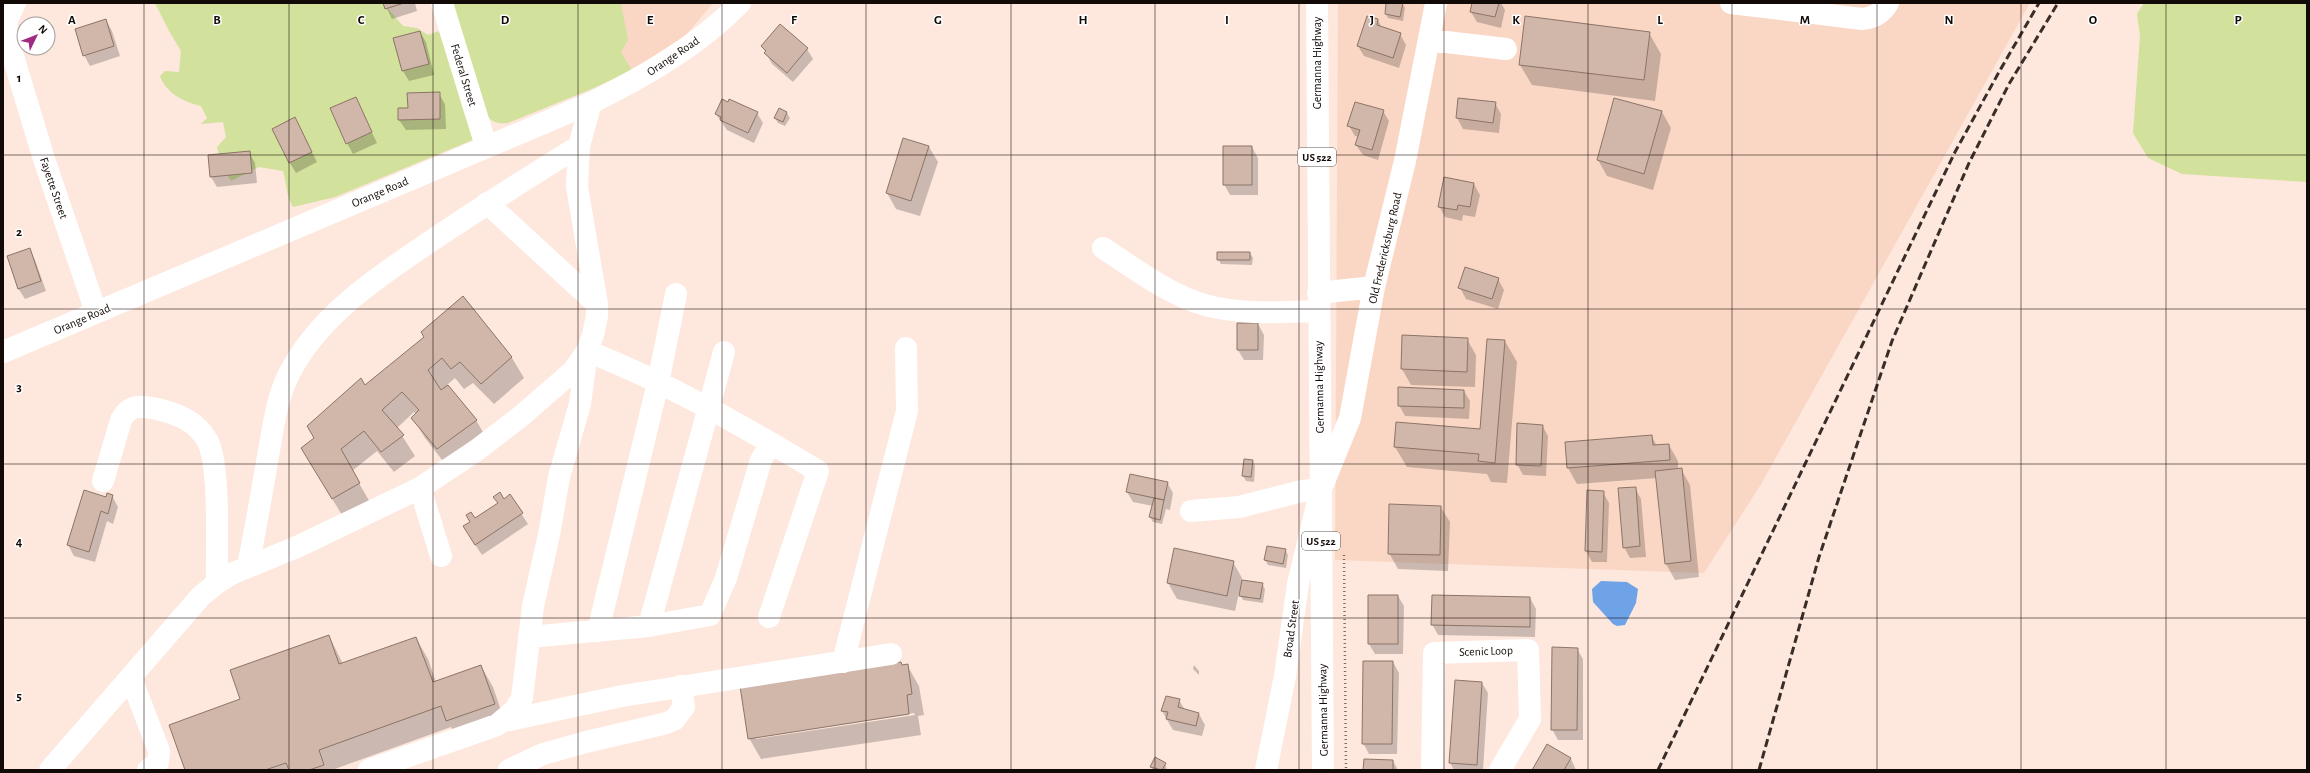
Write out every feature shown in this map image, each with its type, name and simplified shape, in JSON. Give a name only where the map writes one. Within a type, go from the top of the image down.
[{"type":"street","name":"Fayette Street","points":[[15,3],[7,20],[6,33],[44,159],[96,312]]},
{"type":"street","name":"Federal Street","points":[[442,3],[486,146]]},
{"type":"street","name":"Orange Road","points":[[3,352],[486,146],[591,103],[629,84],[672,58],[720,24],[740,3]]},
{"type":"street","name":"Germanna Highway","points":[[1317,3],[1318,302],[1323,770]]},
{"type":"street","name":"Old Fredericksburg Road","points":[[1321,489],[1350,418],[1374,287],[1405,161],[1436,3]]},
{"type":"street","points":[[1731,3],[1862,19],[1874,17],[1885,8],[1888,3]]},
{"type":"street","points":[[1429,40],[1506,49]]},
{"type":"street","points":[[369,770],[497,725],[515,710],[522,698],[533,606],[549,535],[559,477],[580,404],[587,351],[593,335],[597,304],[577,187],[579,146],[591,103]]},
{"type":"street","points":[[248,566],[278,404],[289,375],[302,352],[329,321],[355,295],[487,203],[579,146]]},
{"type":"street","points":[[487,203],[597,304]]},
{"type":"street","points":[[1103,248],[1163,287],[1205,305],[1258,312],[1318,302],[1374,287]]},
{"type":"street","points":[[598,632],[658,383],[676,294]]},
{"type":"street","points":[[843,662],[907,410],[906,348]]},
{"type":"street","points":[[587,351],[639,371],[658,383],[710,409],[771,443],[818,471],[769,617]]},
{"type":"street","points":[[50,770],[201,596],[217,583],[248,566],[299,546],[420,488],[476,450],[520,416],[573,371],[587,351]]},
{"type":"street","points":[[649,626],[710,409],[724,352]]},
{"type":"street","points":[[103,481],[121,420],[124,413],[133,407],[140,405],[173,412],[185,418],[198,428],[208,441],[213,456],[216,492],[217,583]]},
{"type":"street","points":[[529,637],[598,632],[649,626],[710,615],[726,578],[761,460],[771,443]]},
{"type":"street","points":[[420,488],[441,556]]},
{"type":"street","points":[[1191,511],[1239,507],[1302,491],[1321,489]]},
{"type":"street","name":"Broad Street","points":[[1266,770],[1285,676],[1294,600],[1321,489]]},
{"type":"street","name":"Scenic Loop","points":[[1434,765],[1434,653],[1528,650],[1530,719],[1500,770]]},
{"type":"street","points":[[504,720],[681,686],[891,654]]},
{"type":"street","points":[[130,678],[158,751],[158,762],[148,770]]},
{"type":"street","points":[[509,770],[543,754],[586,742],[664,724],[674,720],[684,707],[681,686]]},
{"type":"path","points":[[1344,555],[1346,770]]},
{"type":"shaded area","points":[[595,3],[713,3],[686,35],[632,70],[593,8]]},
{"type":"shaded area","points":[[1338,3],[2030,3],[1760,486],[1704,573],[1335,560]]},
{"type":"green space","points":[[155,3],[383,3],[403,26],[417,28],[428,35],[439,31],[465,115],[475,139],[335,197],[293,207],[288,194],[283,171],[259,167],[231,181],[221,164],[217,147],[226,137],[223,122],[201,124],[207,118],[201,106],[176,96],[163,82],[160,76],[165,71],[179,72],[181,51]]},
{"type":"green space","points":[[450,3],[621,3],[628,40],[621,52],[632,70],[594,88],[508,123],[496,122],[486,114]]},
{"type":"green space","points":[[2144,3],[2307,3],[2307,182],[2182,174],[2148,158],[2133,133],[2140,36],[2137,14]]},
{"type":"water","points":[[1601,581],[1627,582],[1638,589],[1636,603],[1625,625],[1617,626],[1613,624],[1593,602],[1592,589]]},
{"type":"building","points":[[383,3],[404,3],[385,9]]},
{"type":"building","points":[[1386,3],[1403,3],[1400,17],[1385,14]]},
{"type":"building","points":[[1472,3],[1499,3],[1495,17],[1470,12]]},
{"type":"building","points":[[1367,16],[1378,19],[1377,25],[1401,33],[1393,58],[1357,46]]},
{"type":"building","points":[[1525,16],[1650,32],[1644,80],[1519,65]]},
{"type":"building","points":[[106,19],[114,46],[83,56],[75,29]]},
{"type":"building","points":[[780,24],[808,48],[787,73],[764,53],[766,51],[761,46]]},
{"type":"building","points":[[420,31],[429,64],[402,71],[393,38]]},
{"type":"building","points":[[440,92],[440,119],[398,120],[398,108],[408,108],[407,93]]},
{"type":"building","points":[[356,97],[372,132],[346,144],[330,108]]},
{"type":"building","points":[[1458,98],[1496,102],[1493,123],[1456,118]]},
{"type":"building","points":[[1614,98],[1662,111],[1644,174],[1597,160]]},
{"type":"building","points":[[722,99],[728,102],[729,99],[758,112],[748,133],[720,120],[721,117],[715,114]]},
{"type":"building","points":[[1355,102],[1384,110],[1372,150],[1355,145],[1360,130],[1347,126]]},
{"type":"building","points":[[779,108],[787,112],[783,122],[774,118]]},
{"type":"building","points":[[295,117],[312,152],[289,163],[272,129]]},
{"type":"building","points":[[903,138],[929,146],[911,201],[886,193]]},
{"type":"building","points":[[1223,146],[1252,146],[1252,185],[1223,185]]},
{"type":"building","points":[[250,151],[252,173],[210,177],[208,155]]},
{"type":"building","points":[[1444,177],[1474,183],[1470,207],[1458,205],[1457,210],[1438,207]]},
{"type":"building","points":[[30,248],[41,281],[18,289],[7,256]]},
{"type":"building","points":[[1217,252],[1250,252],[1250,260],[1217,260]]},
{"type":"building","points":[[1465,267],[1499,278],[1492,299],[1458,288]]},
{"type":"building","points":[[463,296],[512,357],[481,384],[460,362],[451,369],[442,358],[428,370],[441,390],[448,385],[477,420],[437,449],[411,418],[419,410],[402,392],[382,410],[404,435],[381,452],[364,431],[341,449],[360,483],[332,499],[301,448],[314,438],[307,426],[361,378],[365,385],[424,337],[421,332]]},
{"type":"building","points":[[1237,323],[1258,323],[1258,350],[1237,350]]},
{"type":"building","points":[[1402,335],[1468,338],[1467,372],[1401,369]]},
{"type":"building","points":[[1487,339],[1505,340],[1495,463],[1478,461],[1479,454],[1394,447],[1396,422],[1480,429]]},
{"type":"building","points":[[1398,387],[1464,390],[1464,408],[1398,406]]},
{"type":"building","points":[[1517,423],[1543,425],[1541,466],[1516,465]]},
{"type":"building","points":[[1652,435],[1653,445],[1669,444],[1670,460],[1567,468],[1565,442]]},
{"type":"building","points":[[1244,459],[1253,460],[1251,477],[1242,476]]},
{"type":"building","points":[[1682,468],[1691,561],[1665,564],[1655,471]]},
{"type":"building","points":[[1130,474],[1168,482],[1164,500],[1126,492]]},
{"type":"building","points":[[1636,487],[1640,546],[1623,548],[1618,488]]},
{"type":"building","points":[[84,490],[106,497],[107,493],[113,495],[108,514],[101,511],[89,552],[67,545]]},
{"type":"building","points":[[1587,490],[1604,491],[1602,552],[1585,551]]},
{"type":"building","points":[[500,492],[504,499],[510,494],[523,513],[475,545],[463,526],[470,522],[466,515],[471,512],[475,518],[498,503],[493,497]]},
{"type":"building","points":[[1154,498],[1164,500],[1160,520],[1149,517]]},
{"type":"building","points":[[1389,504],[1441,506],[1440,555],[1388,554]]},
{"type":"building","points":[[1267,546],[1286,549],[1283,564],[1264,560]]},
{"type":"building","points":[[1174,548],[1234,561],[1227,596],[1167,583]]},
{"type":"building","points":[[1242,580],[1263,583],[1260,599],[1239,596]]},
{"type":"building","points":[[1368,595],[1398,595],[1398,644],[1368,644]]},
{"type":"building","points":[[1432,595],[1530,597],[1530,627],[1431,625]]},
{"type":"building","points":[[329,635],[339,664],[416,637],[433,682],[481,665],[495,704],[446,721],[441,706],[319,750],[324,765],[309,770],[289,770],[286,763],[265,770],[185,770],[169,725],[240,699],[230,670]]},
{"type":"building","points":[[1552,647],[1578,648],[1577,730],[1551,730]]},
{"type":"building","points":[[1363,661],[1393,661],[1392,744],[1362,744]]},
{"type":"building","points":[[901,662],[902,665],[908,664],[912,694],[907,695],[909,714],[748,739],[740,686]]},
{"type":"building","points":[[1455,680],[1482,682],[1477,765],[1449,763]]},
{"type":"building","points":[[1166,696],[1180,699],[1178,707],[1199,713],[1196,726],[1166,719],[1168,712],[1161,711]]},
{"type":"building","points":[[1547,744],[1571,758],[1564,770],[1532,770]]},
{"type":"building","points":[[1155,757],[1166,763],[1162,770],[1150,767]]},
{"type":"building","points":[[1364,759],[1393,760],[1393,770],[1363,770]]},
{"type":"railway","points":[[1658,770],[1955,152],[2039,3]]},
{"type":"railway","points":[[1759,770],[1819,557],[1892,341],[1969,163],[2009,84],[2058,3]]}]
